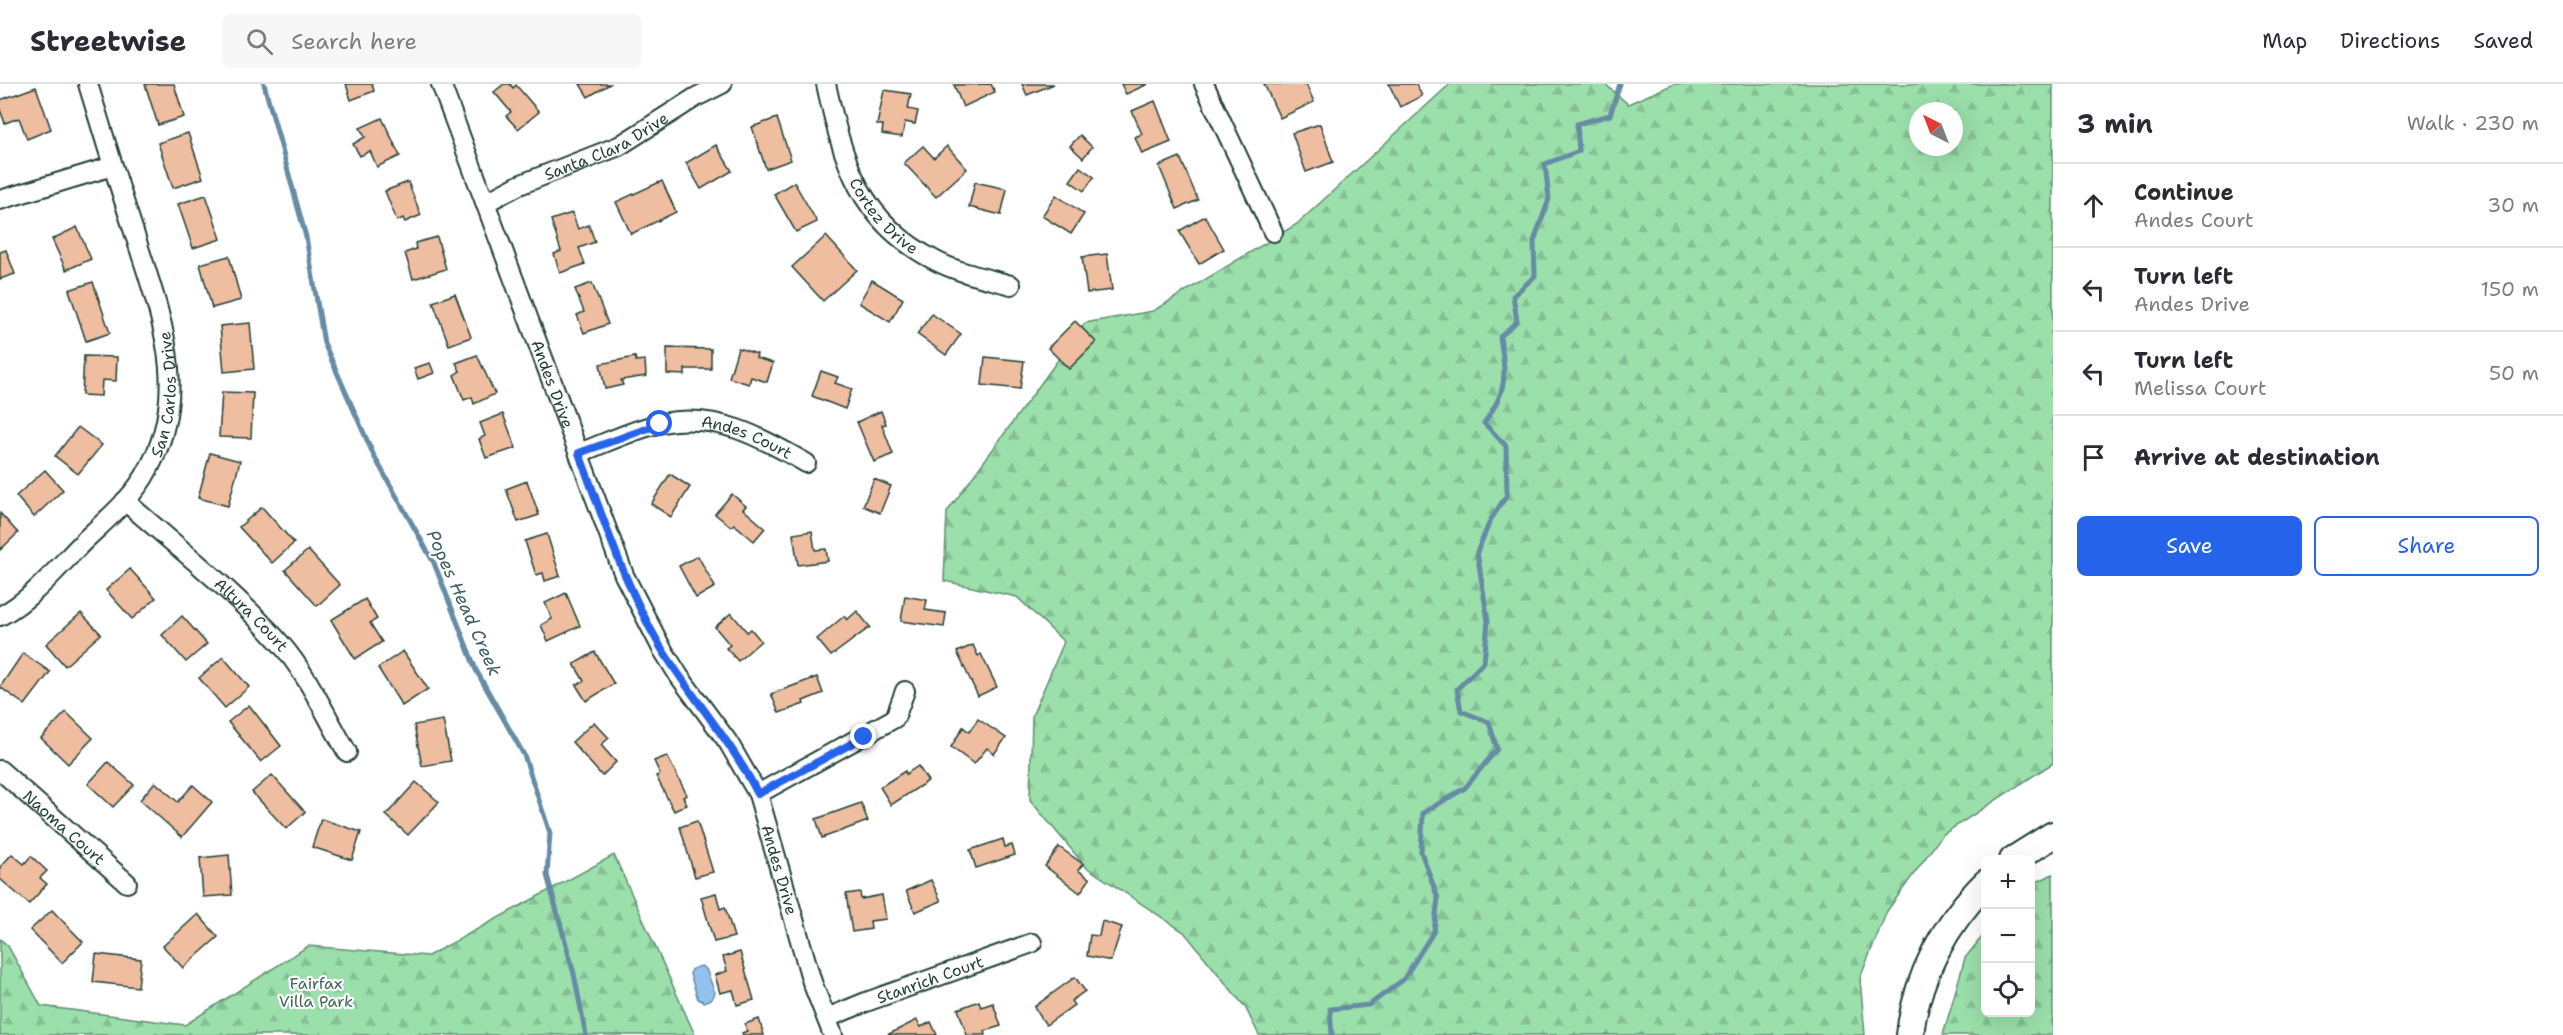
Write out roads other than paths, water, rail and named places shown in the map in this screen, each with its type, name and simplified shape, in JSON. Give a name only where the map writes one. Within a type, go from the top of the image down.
[{"type":"street","name":"San Carlos Drive","points":[[0,616],[34,590],[125,501],[143,478],[164,431],[170,396],[171,381],[163,325],[88,84]]},
{"type":"street","name":"Andes Drive","points":[[441,84],[624,575],[644,616],[680,676],[728,742],[758,794],[812,982],[830,1026]]},
{"type":"street","name":"Santa Clara Drive","points":[[485,203],[519,185],[619,146],[696,97],[722,84]]},
{"type":"street","name":"Cortez Drive","points":[[826,84],[842,154],[856,185],[875,213],[904,240],[935,261],[1011,285]]},
{"type":"street","points":[[1204,84],[1273,231]]},
{"type":"street","points":[[0,200],[113,166]]},
{"type":"street","name":"Andes Court","points":[[579,453],[660,424],[680,420],[707,421],[745,430],[806,464]]},
{"type":"street","name":"Altura Court","points":[[125,501],[250,612],[281,644],[301,671],[347,752]]},
{"type":"street","points":[[758,794],[894,718],[905,691]]},
{"type":"street","name":"Naoma Court","points":[[0,770],[127,883]]},
{"type":"street","points":[[2021,855],[2053,835]]},
{"type":"street","points":[[1910,1035],[1918,997],[1929,966],[1944,936],[1963,908],[1981,888]]},
{"type":"street","name":"Stanrich Court","points":[[830,1026],[866,1002],[1032,943]]},
{"type":"water","points":[[701,966],[706,969],[715,993],[712,999],[704,1002],[698,999],[690,974],[692,969]]},
{"type":"waterway","name":"Popes Head Creek","points":[[264,84],[306,237],[324,343],[374,456],[434,563],[476,670],[524,755],[550,833],[547,875],[574,974],[586,1035]]},
{"type":"waterway","points":[[1332,1035],[1330,1009],[1369,1005],[1403,980],[1434,931],[1438,898],[1421,852],[1423,813],[1465,788],[1497,749],[1489,722],[1461,711],[1457,689],[1484,662],[1488,621],[1477,552],[1491,519],[1507,495],[1506,446],[1484,423],[1501,392],[1504,373],[1500,337],[1517,321],[1513,296],[1535,276],[1534,241],[1549,199],[1545,164],[1579,151],[1577,124],[1610,115],[1620,84]]},
{"type":"park label","name":"Fairfax Villa Park","points":[[316,992]]}]
